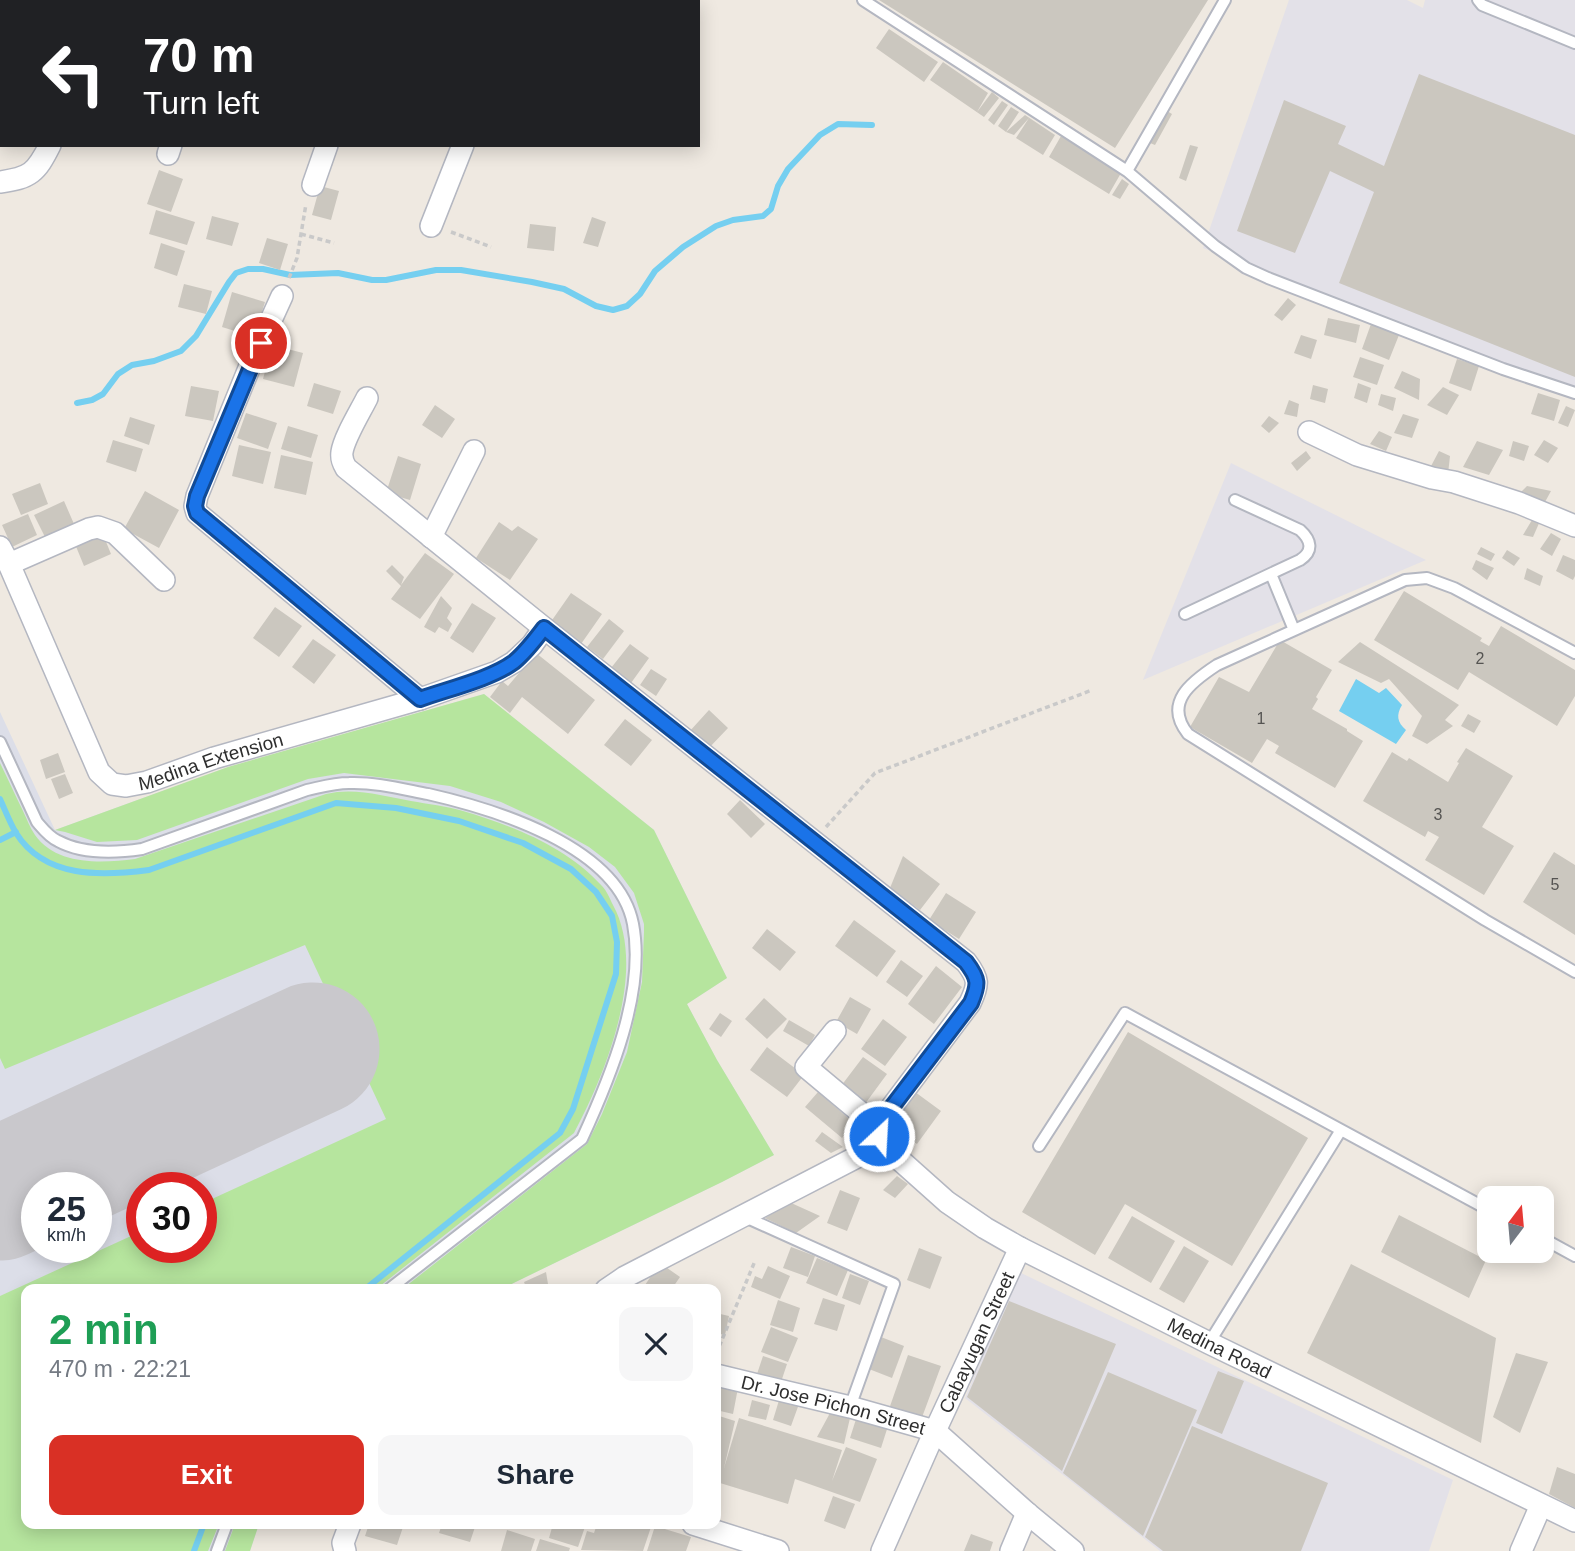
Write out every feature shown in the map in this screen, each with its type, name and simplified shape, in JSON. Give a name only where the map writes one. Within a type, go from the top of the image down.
[{"type":"street","points":[[0,182],[23,178],[34,171],[49,147]]},
{"type":"street","points":[[313,185],[326,147]]},
{"type":"street","points":[[431,226],[462,147]]},
{"type":"street","points":[[282,296],[197,496],[197,513],[420,699]]},
{"type":"street","points":[[368,398],[341,453],[346,468],[966,962],[975,974],[977,984],[971,1003],[882,1120],[881,1136],[743,1216],[615,1284]]},
{"type":"street","points":[[1310,432],[1357,455],[1454,482],[1518,503],[1575,526]]},
{"type":"street","points":[[431,537],[474,451]]},
{"type":"street","points":[[5,555],[99,527],[114,533],[164,580]]},
{"type":"street","name":"Medina Extension","points":[[5,555],[99,772],[113,784],[126,786],[147,782],[214,758],[420,699],[497,672],[532,645],[544,628]]},
{"type":"street","name":"Medina Road","points":[[835,1031],[806,1067],[947,1202],[985,1228],[1209,1343],[1575,1521]]},
{"type":"street","name":"Cabayugan Street","points":[[882,1551],[1020,1248]]},
{"type":"street","name":"Dr. Jose Pichon Street","points":[[721,1376],[935,1432],[1073,1551]]},
{"type":"street","points":[[1521,1551],[1541,1505]]},
{"type":"street","points":[[1011,1551],[1027,1513]]},
{"type":"street","points":[[345,1551],[343,1542],[348,1529]]},
{"type":"street","points":[[709,1529],[778,1551]]},
{"type":"lane","points":[[863,0],[1127,171],[1246,268],[1503,369],[1575,393]]},
{"type":"lane","points":[[1127,171],[1225,0]]},
{"type":"lane","points":[[1478,0],[1482,5],[1575,43]]},
{"type":"lane","points":[[1185,614],[1271,574],[1306,556],[1309,551],[1310,543],[1300,530],[1235,500]]},
{"type":"lane","points":[[1271,574],[1294,630]]},
{"type":"lane","points":[[1575,653],[1454,588],[1427,578],[1405,580],[1217,665],[1187,688],[1180,699],[1178,712],[1181,725],[1188,734],[1485,920],[1575,972]]},
{"type":"lane","points":[[0,742],[37,822],[55,840],[69,846],[123,852],[142,849],[317,788],[350,783],[378,785],[458,801],[523,823],[580,853],[606,876],[622,897],[633,923],[636,956],[634,982],[618,1050],[582,1139],[396,1284]]},
{"type":"lane","points":[[1040,1146],[1125,1013],[1477,1204]]},
{"type":"lane","points":[[1209,1343],[1341,1130]]},
{"type":"lane","points":[[743,1216],[894,1284],[850,1408]]},
{"type":"lane","points":[[1554,1245],[1575,1256]]},
{"type":"lane","points":[[217,1551],[225,1529]]},
{"type":"path","points":[[282,296],[297,258],[306,204],[313,185]]},
{"type":"path","points":[[431,226],[491,247]]},
{"type":"path","points":[[300,234],[334,243]]},
{"type":"path","points":[[813,841],[876,773],[1092,690]]},
{"type":"path","points":[[721,1342],[755,1261]]},
{"type":"shaded area","points":[[1289,0],[1407,0],[1423,8],[1425,0],[1575,0],[1575,393],[1203,248]]},
{"type":"shaded area","points":[[1231,463],[1426,560],[1143,680]]},
{"type":"shaded area","points":[[484,694],[654,830],[727,978],[687,1004],[774,1155],[511,1284],[21,1284],[21,1529],[257,1529],[250,1551],[0,1551],[0,712],[55,830],[228,767]]},
{"type":"shaded area","points":[[1019,1272],[1453,1480],[1429,1551],[1160,1551],[965,1398]]},
{"type":"green space","points":[[484,694],[654,830],[727,978],[687,1004],[774,1155],[511,1284],[409,1284],[587,1144],[627,1052],[642,982],[644,924],[634,893],[615,867],[589,847],[501,802],[450,786],[344,773],[308,779],[137,840],[97,842],[55,830],[228,767]]},
{"type":"green space","points":[[0,763],[35,835],[55,852],[81,860],[135,859],[337,792],[369,793],[457,809],[538,839],[572,860],[605,890],[623,931],[626,959],[619,1020],[599,1081],[574,1133],[383,1284],[26,1284],[72,1263],[112,1263],[112,1245],[126,1238],[126,1263],[217,1263],[217,1197],[386,1119],[305,945],[5,1069],[0,1058]]},
{"type":"green space","points":[[21,1286],[21,1529],[217,1529],[208,1551],[0,1551],[0,1296]]},
{"type":"green space","points":[[233,1529],[257,1529],[250,1551],[225,1551]]},
{"type":"water","points":[[1356,679],[1379,693],[1386,688],[1402,705],[1398,718],[1406,730],[1396,744],[1339,711]]},
{"type":"building","points":[[879,0],[1208,0],[1115,148]]},
{"type":"building","points":[[889,29],[938,62],[924,82],[876,48]]},
{"type":"building","points":[[943,62],[988,93],[977,112],[992,92],[999,98],[984,117],[930,80]]},
{"type":"building","points":[[1419,74],[1575,135],[1575,377],[1339,283],[1374,192],[1330,171],[1295,253],[1237,231],[1284,100],[1346,126],[1338,144],[1384,166]]},
{"type":"building","points":[[1002,101],[1008,105],[994,125],[988,120]]},
{"type":"building","points":[[1011,107],[1019,112],[1006,132],[998,126]]},
{"type":"building","points":[[1167,111],[1172,114],[1155,145],[1150,143]]},
{"type":"building","points":[[1025,115],[1055,135],[1043,155],[1016,138],[1029,118],[1014,135],[1006,132]]},
{"type":"building","points":[[1061,136],[1121,173],[1109,194],[1049,157]]},
{"type":"building","points":[[1190,145],[1198,147],[1186,181],[1179,178]]},
{"type":"building","points":[[159,170],[183,179],[171,212],[147,204]]},
{"type":"building","points":[[1122,179],[1129,184],[1120,199],[1112,195]]},
{"type":"building","points":[[320,186],[339,191],[331,220],[312,215]]},
{"type":"building","points":[[156,210],[195,222],[187,245],[149,234]]},
{"type":"building","points":[[212,216],[239,223],[232,246],[206,239]]},
{"type":"building","points":[[592,217],[606,222],[598,247],[583,243]]},
{"type":"building","points":[[530,224],[556,227],[554,251],[527,248]]},
{"type":"building","points":[[267,238],[288,244],[280,270],[259,263]]},
{"type":"building","points":[[161,243],[185,251],[177,276],[154,268]]},
{"type":"building","points":[[184,284],[212,291],[206,314],[178,307]]},
{"type":"building","points":[[232,292],[265,302],[254,337],[222,327]]},
{"type":"building","points":[[1288,298],[1296,305],[1282,321],[1274,315]]},
{"type":"building","points":[[1328,318],[1360,325],[1356,343],[1324,335]]},
{"type":"building","points":[[1371,324],[1399,335],[1389,360],[1362,349]]},
{"type":"building","points":[[1301,335],[1317,340],[1311,359],[1294,353]]},
{"type":"building","points":[[272,345],[303,353],[294,387],[263,379]]},
{"type":"building","points":[[1360,357],[1384,365],[1377,385],[1353,377]]},
{"type":"building","points":[[1457,359],[1479,366],[1471,391],[1449,383]]},
{"type":"building","points":[[1402,371],[1420,379],[1419,400],[1394,388]]},
{"type":"building","points":[[314,383],[341,391],[333,414],[307,406]]},
{"type":"building","points":[[1358,383],[1371,388],[1367,403],[1354,398]]},
{"type":"building","points":[[1313,385],[1328,389],[1325,403],[1310,399]]},
{"type":"building","points":[[191,386],[219,391],[213,421],[185,416]]},
{"type":"building","points":[[1443,387],[1459,395],[1447,415],[1427,405]]},
{"type":"building","points":[[1538,393],[1560,400],[1554,421],[1531,414]]},
{"type":"building","points":[[1381,394],[1396,398],[1393,411],[1378,405]]},
{"type":"building","points":[[1289,400],[1299,404],[1297,417],[1284,414]]},
{"type":"building","points":[[435,405],[455,419],[442,438],[422,425]]},
{"type":"building","points":[[1566,406],[1575,410],[1568,427],[1558,423]]},
{"type":"building","points":[[246,413],[277,423],[268,449],[237,438]]},
{"type":"building","points":[[1403,414],[1419,419],[1412,438],[1394,433]]},
{"type":"building","points":[[1269,416],[1279,423],[1269,433],[1261,426]]},
{"type":"building","points":[[130,417],[155,425],[149,445],[124,436]]},
{"type":"building","points":[[288,426],[318,435],[311,458],[281,449]]},
{"type":"building","points":[[1379,431],[1392,437],[1386,451],[1370,444]]},
{"type":"building","points":[[113,440],[143,449],[136,472],[106,462]]},
{"type":"building","points":[[1544,440],[1558,448],[1548,463],[1534,455]]},
{"type":"building","points":[[1477,441],[1503,450],[1489,475],[1463,467]]},
{"type":"building","points":[[1513,441],[1529,446],[1524,461],[1509,456]]},
{"type":"building","points":[[239,445],[271,452],[263,484],[232,476]]},
{"type":"building","points":[[1306,451],[1311,458],[1297,471],[1291,463]]},
{"type":"building","points":[[1439,451],[1450,456],[1448,474],[1430,468]]},
{"type":"building","points":[[281,455],[313,462],[306,495],[274,488]]},
{"type":"building","points":[[398,456],[421,464],[410,500],[386,493]]},
{"type":"building","points":[[40,483],[48,504],[21,515],[12,494]]},
{"type":"building","points":[[1527,486],[1551,491],[1545,502],[1519,494]]},
{"type":"building","points":[[145,491],[179,510],[159,548],[124,529]]},
{"type":"building","points":[[64,501],[74,524],[45,537],[34,515]]},
{"type":"building","points":[[28,514],[37,535],[12,547],[2,525]]},
{"type":"building","points":[[1532,520],[1540,521],[1533,537],[1523,535]]},
{"type":"building","points":[[499,522],[512,531],[518,526],[538,539],[510,580],[476,558]]},
{"type":"building","points":[[102,532],[111,554],[84,566],[75,544]]},
{"type":"building","points":[[1551,533],[1561,539],[1552,556],[1540,549]]},
{"type":"building","points":[[1481,547],[1495,554],[1491,561],[1477,554]]},
{"type":"building","points":[[1507,550],[1520,558],[1514,566],[1502,558]]},
{"type":"building","points":[[425,553],[454,574],[420,619],[391,599],[401,586],[386,571],[392,565],[404,577],[401,585]]},
{"type":"building","points":[[1563,555],[1575,560],[1573,580],[1556,571]]},
{"type":"building","points":[[1476,560],[1494,568],[1487,580],[1472,569]]},
{"type":"building","points":[[1527,568],[1543,576],[1540,586],[1524,579]]},
{"type":"building","points":[[1404,591],[1482,638],[1480,641],[1489,646],[1501,626],[1575,670],[1575,696],[1557,726],[1469,672],[1458,690],[1374,640]]},
{"type":"building","points":[[571,593],[602,614],[581,644],[550,623]]},
{"type":"building","points":[[441,596],[452,608],[447,618],[452,624],[448,632],[439,627],[435,633],[424,627]]},
{"type":"building","points":[[472,603],[496,618],[473,653],[450,638]]},
{"type":"building","points":[[275,607],[302,626],[279,657],[253,638]]},
{"type":"building","points":[[609,619],[624,631],[603,659],[587,647]]},
{"type":"building","points":[[313,639],[336,655],[314,684],[292,667]]},
{"type":"building","points":[[1280,640],[1332,670],[1312,709],[1363,741],[1335,788],[1275,753],[1279,746],[1267,739],[1252,763],[1190,727],[1219,677],[1249,692]]},
{"type":"building","points":[[1360,642],[1459,705],[1445,720],[1453,726],[1427,744],[1412,736],[1422,716],[1389,679],[1381,683],[1338,662]]},
{"type":"building","points":[[630,644],[649,658],[631,683],[611,668]]},
{"type":"building","points":[[536,653],[595,700],[568,734],[522,697],[510,713],[490,697],[502,681],[508,686]]},
{"type":"building","points":[[651,669],[667,679],[656,696],[640,685]]},
{"type":"building","points":[[709,710],[728,728],[708,749],[689,732]]},
{"type":"building","points":[[1468,714],[1481,721],[1474,733],[1461,726]]},
{"type":"building","points":[[625,719],[652,740],[631,766],[604,745]]},
{"type":"building","points":[[1466,748],[1513,776],[1482,827],[1514,846],[1484,895],[1425,860],[1439,837],[1428,831],[1425,837],[1363,801],[1392,752],[1407,761],[1409,758],[1448,782]]},
{"type":"building","points":[[58,753],[65,772],[46,779],[40,760]]},
{"type":"building","points":[[65,774],[73,793],[59,799],[51,779]]},
{"type":"building","points":[[740,800],[765,824],[751,838],[727,814]]},
{"type":"building","points":[[1554,852],[1575,865],[1575,935],[1523,902]]},
{"type":"building","points":[[903,856],[940,884],[920,910],[890,888]]},
{"type":"building","points":[[946,893],[976,912],[959,939],[929,920]]},
{"type":"building","points":[[854,920],[896,951],[877,977],[835,946]]},
{"type":"building","points":[[767,929],[796,952],[780,971],[752,948]]},
{"type":"building","points":[[901,960],[923,976],[907,997],[886,982]]},
{"type":"building","points":[[936,966],[962,987],[934,1024],[908,1004]]},
{"type":"building","points":[[850,997],[871,1009],[857,1034],[836,1022]]},
{"type":"building","points":[[764,998],[787,1019],[767,1039],[745,1019]]},
{"type":"building","points":[[720,1013],[732,1021],[721,1037],[709,1029]]},
{"type":"building","points":[[883,1019],[907,1037],[885,1066],[861,1049]]},
{"type":"building","points":[[789,1020],[815,1035],[809,1046],[783,1031]]},
{"type":"building","points":[[1128,1032],[1308,1138],[1232,1266],[1125,1204],[1095,1255],[1022,1212]]},
{"type":"building","points":[[767,1047],[804,1075],[787,1097],[750,1070]]},
{"type":"building","points":[[863,1057],[887,1074],[862,1108],[838,1090]]},
{"type":"building","points":[[911,1089],[941,1111],[917,1144],[887,1121]]},
{"type":"building","points":[[818,1092],[854,1123],[842,1138],[805,1107]]},
{"type":"building","points":[[822,1132],[843,1147],[831,1153],[815,1141]]},
{"type":"building","points":[[897,1176],[908,1184],[895,1198],[883,1190]]},
{"type":"building","points":[[840,1190],[860,1198],[847,1231],[827,1223]]},
{"type":"building","points":[[789,1202],[820,1216],[796,1233],[765,1218]]},
{"type":"building","points":[[1399,1215],[1477,1255],[1477,1264],[1484,1264],[1469,1298],[1381,1252]]},
{"type":"building","points":[[1132,1216],[1175,1241],[1151,1283],[1108,1258]]},
{"type":"building","points":[[1184,1246],[1209,1261],[1184,1303],[1159,1289]]},
{"type":"building","points":[[791,1247],[815,1256],[808,1277],[783,1268]]},
{"type":"building","points":[[919,1248],[942,1257],[930,1289],[907,1280]]},
{"type":"building","points":[[817,1258],[848,1270],[837,1296],[806,1283]]},
{"type":"building","points":[[660,1263],[680,1277],[675,1284],[646,1284]]},
{"type":"building","points":[[1351,1264],[1496,1338],[1481,1443],[1307,1353]]},
{"type":"building","points":[[768,1266],[790,1276],[780,1299],[751,1287],[755,1276],[762,1279]]},
{"type":"building","points":[[546,1272],[548,1284],[524,1282]]},
{"type":"building","points":[[850,1274],[869,1281],[860,1305],[842,1298]]},
{"type":"building","points":[[823,1298],[845,1305],[837,1331],[814,1324]]},
{"type":"building","points":[[778,1300],[800,1308],[793,1332],[770,1325]]},
{"type":"building","points":[[1009,1301],[1116,1344],[1062,1471],[967,1397]]},
{"type":"building","points":[[721,1314],[729,1316],[725,1335],[721,1334]]},
{"type":"building","points":[[771,1327],[798,1338],[788,1362],[761,1352]]},
{"type":"building","points":[[881,1337],[904,1346],[892,1378],[869,1369]]},
{"type":"building","points":[[1516,1353],[1548,1362],[1520,1433],[1493,1417]]},
{"type":"building","points":[[908,1355],[941,1366],[921,1420],[889,1409]]},
{"type":"building","points":[[763,1356],[787,1364],[781,1382],[757,1374]]},
{"type":"building","points":[[1218,1371],[1244,1381],[1222,1434],[1196,1423]]},
{"type":"building","points":[[1108,1372],[1197,1410],[1143,1536],[1063,1473]]},
{"type":"building","points":[[721,1385],[738,1388],[733,1414],[721,1411]]},
{"type":"building","points":[[780,1397],[799,1404],[791,1426],[773,1420]]},
{"type":"building","points":[[752,1400],[770,1405],[766,1420],[748,1416]]},
{"type":"building","points":[[830,1413],[850,1418],[844,1444],[817,1437]]},
{"type":"building","points":[[857,1416],[888,1426],[881,1448],[850,1438]]},
{"type":"building","points":[[721,1417],[735,1421],[724,1468],[739,1418],[842,1450],[832,1481],[846,1447],[877,1459],[860,1502],[795,1479],[788,1504],[721,1483]]},
{"type":"building","points":[[1192,1426],[1328,1483],[1301,1551],[1163,1551],[1145,1537]]},
{"type":"building","points":[[1557,1467],[1575,1474],[1575,1508],[1549,1494]]},
{"type":"building","points":[[833,1496],[855,1504],[845,1529],[824,1521]]},
{"type":"building","points":[[367,1529],[402,1529],[397,1545],[365,1536]]},
{"type":"building","points":[[440,1529],[474,1529],[470,1542],[439,1533]]},
{"type":"building","points":[[552,1529],[584,1529],[578,1547],[549,1538]]},
{"type":"building","points":[[595,1529],[650,1529],[643,1551],[581,1550],[587,1531],[594,1533]]},
{"type":"building","points":[[654,1529],[665,1529],[691,1537],[686,1551],[647,1551]]},
{"type":"building","points":[[507,1530],[535,1539],[531,1551],[501,1551]]},
{"type":"building","points":[[971,1534],[993,1542],[990,1551],[964,1551]]},
{"type":"building","points":[[540,1539],[570,1548],[569,1551],[536,1551]]},
{"type":"waterway","points":[[77,403],[103,394],[118,374],[132,365],[154,361],[181,351],[196,336],[236,273],[248,269],[263,269],[290,275],[338,273],[372,280],[386,280],[436,270],[461,270],[564,289],[596,306],[613,310],[627,306],[640,294],[655,271],[683,247],[716,226],[733,220],[763,216],[771,209],[778,186],[788,169],[820,135],[838,124],[872,125]]},
{"type":"waterway","points":[[0,799],[16,833],[28,848],[58,867],[76,871],[112,873],[149,870],[336,803],[396,808],[459,821],[523,843],[571,869],[596,892],[612,916],[617,942],[616,974],[573,1109],[560,1133],[371,1284]]},
{"type":"waterway","points":[[0,840],[16,832]]},
{"type":"waterway","points":[[194,1551],[202,1529]]},
{"type":"runway","points":[[0,1194],[313,1049]]},
{"type":"route","points":[[261,343],[197,496],[197,513],[420,699],[497,672],[532,645],[544,628],[966,962],[975,974],[977,984],[971,1003],[882,1120],[879,1136]]}]
